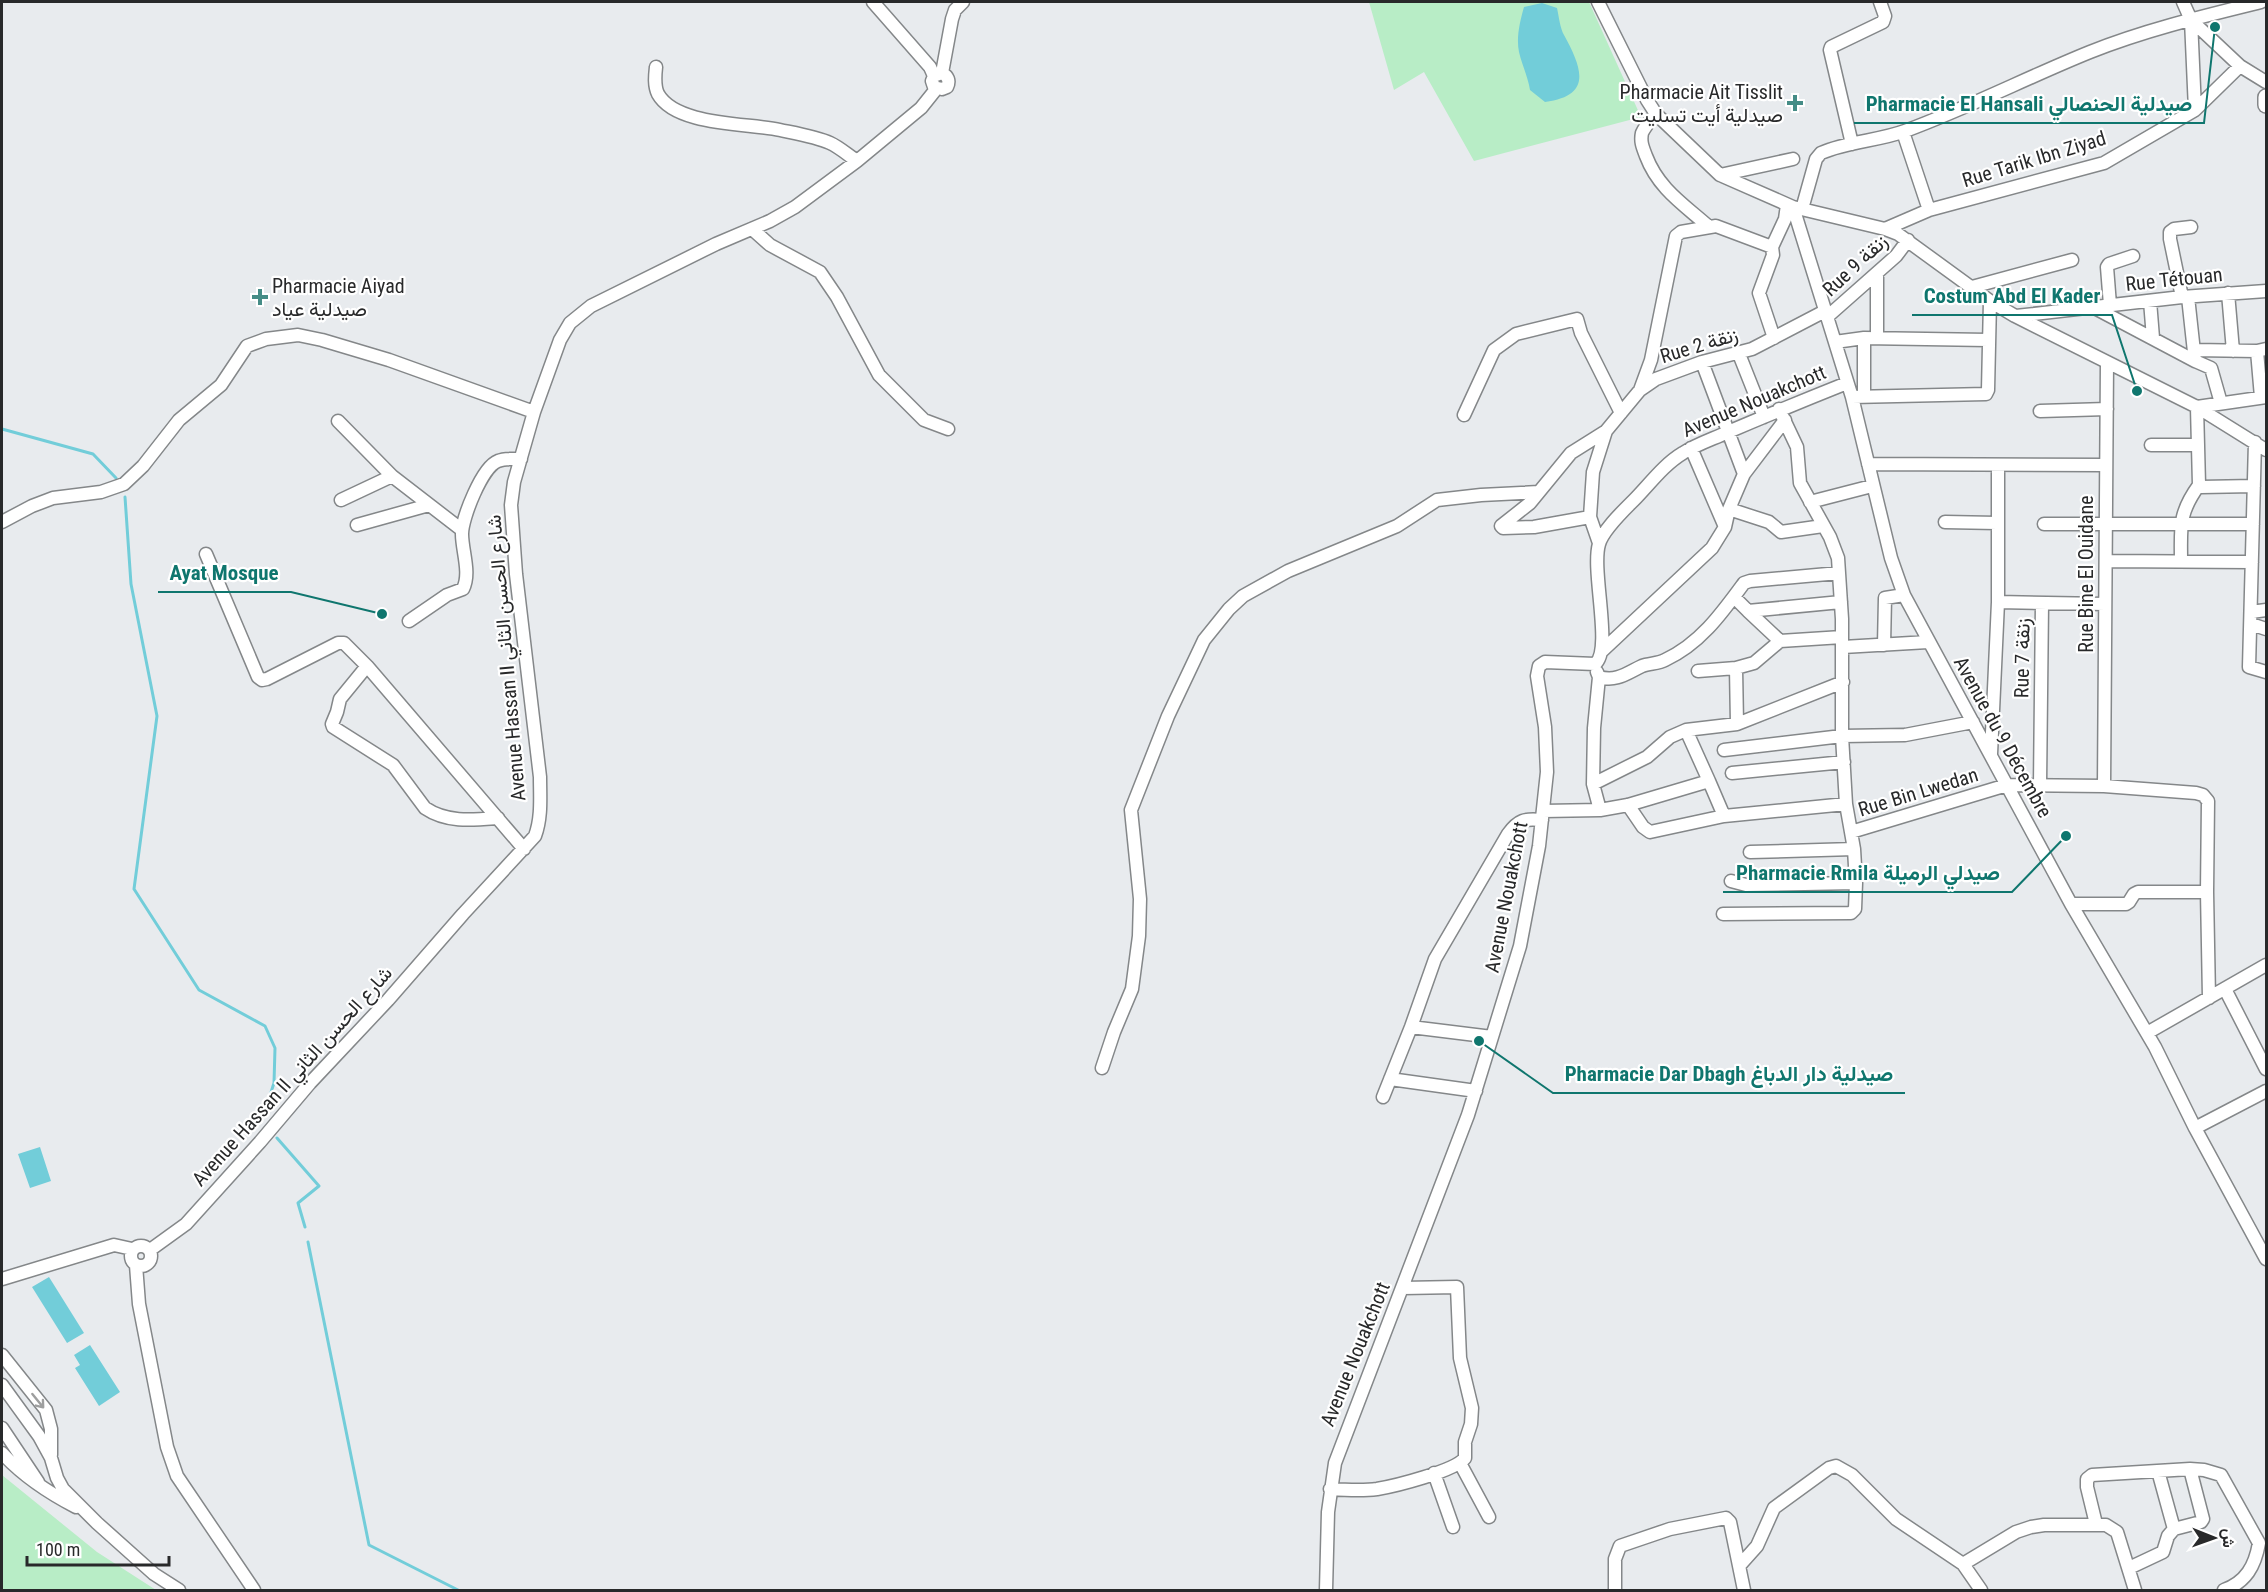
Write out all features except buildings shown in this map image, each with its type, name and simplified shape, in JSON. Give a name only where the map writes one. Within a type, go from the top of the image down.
[{"type":"main road","points":[[2266,97],[2266,105]]},
{"type":"street","points":[[873,2],[922,57],[938,79]]},
{"type":"street","points":[[938,79],[952,19],[955,10],[963,2]]},
{"type":"street","points":[[1598,2],[1656,114],[1720,175],[1797,208],[1885,229],[1908,240],[1990,302],[2197,407],[2266,450]]},
{"type":"street","points":[[1852,144],[1830,50],[1831,47],[1883,22],[1885,16],[1880,2]]},
{"type":"street","points":[[2183,2],[2191,20],[2195,110]]},
{"type":"street","points":[[1774,338],[1759,293],[1762,280],[1773,255],[1772,247],[1785,219],[1797,208],[1818,155],[1903,132],[2093,51],[2191,20],[2261,2]]},
{"type":"street","points":[[2191,20],[2245,68],[2266,82]]},
{"type":"street","points":[[656,67],[655,84],[658,94],[675,110],[687,115],[779,130],[829,142],[857,161]]},
{"type":"street","points":[[2245,68],[2266,97]]},
{"type":"street","name":"Rue Tarik Ibn Ziyad","points":[[1885,229],[1929,210],[2104,163],[2195,110],[2245,68]]},
{"type":"street","name":"Avenue Hassan II شارع الحسن الثاني","points":[[150,1250],[186,1224],[260,1143],[310,1083],[535,836],[539,825],[540,777],[511,521],[514,482],[534,412],[560,340],[570,323],[580,313],[608,297],[795,207],[857,161],[921,108],[938,79]]},
{"type":"street","points":[[1656,114],[1646,126],[1641,143],[1652,172],[1661,185],[1708,226]]},
{"type":"street","points":[[1903,132],[1929,210]]},
{"type":"street","points":[[1720,175],[1793,159]]},
{"type":"street","name":"Avenue du 9 Décembre","points":[[1797,208],[1801,234],[1847,383],[1858,397],[1872,486],[1891,558],[1904,595],[2071,904],[2147,1033],[2266,1259]]},
{"type":"street","points":[[1640,390],[1651,360],[1676,236],[1681,232],[1708,226],[1721,227],[1772,247]]},
{"type":"street","points":[[2191,227],[2174,229],[2170,232],[2169,239],[2185,297],[2195,356]]},
{"type":"street","points":[[752,229],[770,245],[820,272],[837,297],[879,375],[924,420],[948,429]]},
{"type":"street","name":"Rue 9 زنقة","points":[[1826,314],[1877,274],[1896,256],[1908,240]]},
{"type":"street","points":[[2110,305],[2107,267],[2109,264],[2133,256]]},
{"type":"street","points":[[1971,287],[2072,260]]},
{"type":"street","points":[[1877,274],[1870,338],[1858,397],[1986,394],[1988,390],[1990,302]]},
{"type":"street","points":[[2228,293],[2233,351]]},
{"type":"street","name":"Rue Tétouan","points":[[2015,316],[2228,293],[2266,294]]},
{"type":"street","points":[[2150,301],[2153,338]]},
{"type":"street","points":[[2093,307],[2153,338],[2195,356],[2211,368],[2221,403]]},
{"type":"street","name":"Rue 2 زنقة","points":[[1599,543],[1590,517],[1593,472],[1606,431],[1640,390],[1656,379],[1702,362],[1739,354],[1826,314]]},
{"type":"street","points":[[1464,415],[1494,350],[1516,334],[1577,319],[1581,333],[1621,413]]},
{"type":"street","points":[[2,522],[53,498],[101,492],[124,484],[143,466],[179,420],[221,385],[247,346],[266,339],[298,335],[322,340],[389,360],[534,412]]},
{"type":"street","points":[[1835,342],[1870,338],[1988,340]]},
{"type":"street","points":[[2195,356],[2262,350],[2264,397],[2197,407]]},
{"type":"street","points":[[1739,354],[1764,417]]},
{"type":"street","points":[[1702,362],[1744,474]]},
{"type":"street","name":"Rue Bine El Ouidane","points":[[2104,786],[2107,362]]},
{"type":"street","name":"Avenue Nouakchott","points":[[1599,543],[1618,516],[1669,463],[1691,448],[1764,417],[1782,415],[1847,383]]},
{"type":"street","points":[[2181,561],[2181,524],[2185,506],[2199,485],[2197,407]]},
{"type":"street","points":[[2040,411],[2107,409]]},
{"type":"street","points":[[1602,651],[1712,548],[1725,527],[1729,509],[1744,474],[1782,415]]},
{"type":"street","points":[[1723,914],[1851,913],[1855,909],[1854,849],[1846,804],[1842,735],[1843,682],[1838,558],[1800,483],[1797,447],[1782,415]]},
{"type":"street","points":[[338,421],[393,476],[462,530]]},
{"type":"street","points":[[1590,517],[1534,527],[1502,527],[1530,503],[1571,453],[1606,431]]},
{"type":"street","points":[[2255,442],[2249,667],[2266,672]]},
{"type":"street","points":[[2151,445],[2197,446]]},
{"type":"street","points":[[1691,448],[1725,527]]},
{"type":"street","points":[[409,621],[447,595],[463,588],[466,575],[462,530],[469,507],[489,467],[496,461],[504,459],[521,459]]},
{"type":"street","points":[[1868,464],[2106,465]]},
{"type":"street","points":[[1991,754],[1998,602],[1998,465]]},
{"type":"street","points":[[341,500],[393,476]]},
{"type":"street","points":[[2199,485],[2204,487],[2254,486]]},
{"type":"street","points":[[1810,502],[1872,486]]},
{"type":"street","points":[[1102,1068],[1117,1022],[1132,988],[1139,936],[1140,899],[1131,810],[1164,724],[1204,640],[1235,603],[1255,590],[1302,565],[1397,526],[1437,500],[1539,492]]},
{"type":"street","points":[[357,525],[429,505]]},
{"type":"street","points":[[1729,509],[1769,522],[1781,532],[1823,526]]},
{"type":"street","points":[[1945,522],[1997,523]]},
{"type":"street","points":[[2044,524],[2253,524]]},
{"type":"street","points":[[1599,543],[1597,587],[1602,651],[1600,659],[1595,664],[1599,677],[1593,728],[1593,784],[1600,810]]},
{"type":"street","points":[[206,554],[260,679],[267,679],[341,643],[368,666],[524,849]]},
{"type":"street","points":[[2106,561],[2252,562]]},
{"type":"street","points":[[1599,677],[1612,679],[1621,677],[1642,666],[1661,662],[1673,656],[1704,634],[1744,583],[1839,573]]},
{"type":"street","points":[[1884,645],[1885,598],[1904,595]]},
{"type":"street","points":[[1734,597],[1780,641],[1884,645],[1928,642]]},
{"type":"street","points":[[1748,611],[1840,602]]},
{"type":"street","points":[[1998,602],[2105,604]]},
{"type":"street","name":"Rue 7 زنقة","points":[[2040,785],[2042,603]]},
{"type":"street","points":[[2251,618],[2266,610]]},
{"type":"street","points":[[2251,618],[2266,629]]},
{"type":"street","points":[[1698,671],[1736,668],[1759,660],[1780,641]]},
{"type":"street","name":"Avenue Nouakchott","points":[[1326,1590],[1330,1489],[1340,1444],[1403,1288],[1476,1091],[1520,946],[1542,815],[1547,748],[1537,671],[1545,662],[1595,664]]},
{"type":"street","points":[[368,666],[339,699],[333,727],[393,765],[422,804],[433,813],[465,820],[498,818]]},
{"type":"street","points":[[1736,668],[1737,724]]},
{"type":"street","points":[[1593,784],[1647,757],[1670,737],[1686,730],[1737,724],[1843,682]]},
{"type":"street","points":[[1724,750],[1842,735],[1905,735],[1973,722]]},
{"type":"street","points":[[1686,730],[1724,816]]},
{"type":"street","points":[[1732,773],[1844,762]]},
{"type":"street","points":[[1383,1097],[1435,959],[1515,824],[1524,819],[1542,815],[1628,805],[1709,780]]},
{"type":"street","name":"Rue Bin Lwedan","points":[[1851,832],[2007,785],[2104,786],[2196,792],[2203,795],[2208,801],[2209,998]]},
{"type":"street","points":[[1628,805],[1645,830],[1650,832],[1724,816],[1846,804]]},
{"type":"street","points":[[1750,852],[1854,849]]},
{"type":"street","points":[[1731,881],[1746,885],[1856,883]]},
{"type":"street","points":[[2071,904],[2126,904],[2138,892],[2207,892]]},
{"type":"street","points":[[2147,1033],[2266,965]]},
{"type":"street","points":[[2225,989],[2265,1064]]},
{"type":"street","points":[[1411,1027],[1492,1037]]},
{"type":"street","points":[[1390,1079],[1476,1091]]},
{"type":"street","points":[[2195,1128],[2266,1091]]},
{"type":"street","points":[[2,1279],[114,1245],[121,1245],[132,1250]]},
{"type":"street","points":[[136,1265],[147,1264],[150,1260],[150,1250],[141,1245],[132,1250],[130,1258],[136,1265],[139,1304],[167,1448],[177,1476],[254,1590]]},
{"type":"street","points":[[1330,1489],[1376,1489],[1434,1473],[1460,1463],[1465,1458],[1465,1442],[1472,1415],[1471,1399],[1460,1358],[1456,1287],[1403,1288]]},
{"type":"street","points":[[2,1355],[46,1410],[51,1429],[51,1458]]},
{"type":"street","points":[[2,1385],[39,1436],[51,1458],[63,1489],[154,1574],[178,1590]]},
{"type":"street","points":[[2,1428],[42,1487]]},
{"type":"street","points":[[2,1453],[42,1487],[85,1512]]},
{"type":"street","points":[[1460,1463],[1488,1517]]},
{"type":"street","points":[[1740,1565],[1757,1546],[1774,1508],[1834,1466],[1839,1466],[1852,1475],[1896,1519],[1963,1564],[1981,1590]]},
{"type":"street","points":[[2128,1568],[2163,1552],[2168,1536],[2174,1529],[2201,1522],[2203,1519],[2190,1469]]},
{"type":"street","points":[[2096,1524],[2087,1487],[2088,1477],[2092,1475],[2190,1469],[2221,1474],[2259,1543],[2247,1576],[2236,1586],[2224,1590]]},
{"type":"street","points":[[2157,1471],[2174,1529]]},
{"type":"street","points":[[1434,1473],[1453,1527]]},
{"type":"street","points":[[1615,1590],[1615,1559],[1620,1546],[1664,1531],[1721,1518],[1728,1519],[1744,1590]]},
{"type":"street","points":[[1963,1564],[2016,1532],[2044,1525],[2096,1524],[2112,1528],[2116,1532],[2135,1590]]},
{"type":"green space","points":[[1369,2],[1589,2],[1641,117],[1474,161],[1424,72],[1394,90]]},
{"type":"green space","points":[[2,1475],[97,1552],[156,1590],[2,1590]]},
{"type":"water","points":[[1542,3],[1557,8],[1562,29],[1579,69],[1577,87],[1571,94],[1545,102],[1530,90],[1518,41],[1524,7]]},
{"type":"water","points":[[40,1147],[51,1181],[30,1188],[18,1154]]},
{"type":"water","points":[[49,1277],[84,1333],[67,1343],[32,1287]]},
{"type":"water","points":[[90,1345],[120,1392],[99,1406],[75,1368],[80,1365],[74,1355]]},
{"type":"waterway","points":[[2,429],[93,454],[116,478]]},
{"type":"waterway","points":[[125,497],[131,584],[157,716],[134,889],[199,990],[265,1026],[275,1048],[274,1083],[263,1117]]},
{"type":"waterway","points":[[277,1138],[319,1186],[298,1203],[305,1227]]},
{"type":"waterway","points":[[308,1242],[369,1545],[458,1590]]},
{"type":"place","name":"Pharmacie El Hansali صيدلية الحنصالي","points":[[2215,27]]},
{"type":"place","name":"Pharmacie Ait Tisslit صيدلية أيت تسليت","points":[[1795,103]]},
{"type":"place","name":"Pharmacie Aiyad صيدلية عياد","points":[[260,297]]},
{"type":"place","name":"Costum Abd El Kader","points":[[2137,391]]},
{"type":"place","name":"Ayat Mosque","points":[[382,614]]},
{"type":"place","name":"Pharmacie Rmila صيدلي الرميلة","points":[[2066,836]]},
{"type":"place","name":"Pharmacie Dar Dbagh صيدلية دار الدباغ","points":[[1479,1041]]}]
